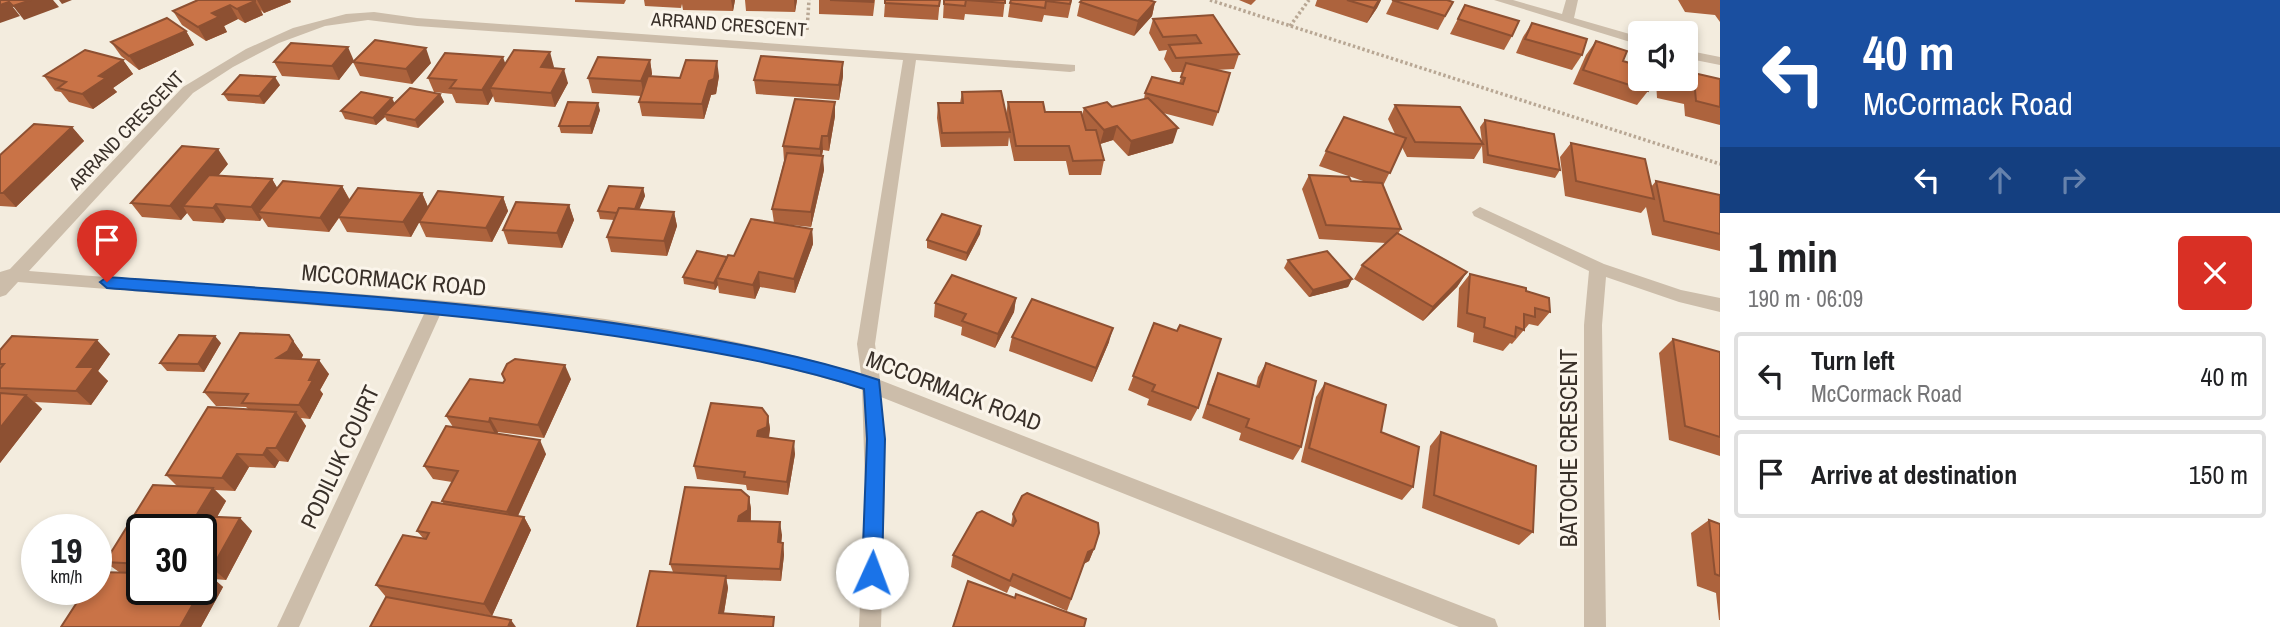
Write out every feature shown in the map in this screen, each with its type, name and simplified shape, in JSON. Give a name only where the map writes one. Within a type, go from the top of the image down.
[{"type":"street","points":[[1500,0],[1628,37]]},
{"type":"street","points":[[1567,19],[1572,0]]},
{"type":"street","name":"ARRAND CRESCENT","points":[[0,291],[7,275],[188,90],[212,73],[260,48],[321,23],[367,16],[1070,68]]},
{"type":"street","points":[[870,627],[876,439],[873,385],[866,344],[910,56]]},
{"type":"street","points":[[1698,57],[1720,61]]},
{"type":"street","points":[[1480,212],[1598,268],[1679,296],[1720,305]]},
{"type":"street","name":"BATOCHE CRESCENT","points":[[1595,627],[1593,325],[1598,268]]},
{"type":"street","name":"MCCORMACK ROAD","points":[[7,275],[435,308],[571,323],[701,343],[826,370],[873,385],[1487,627]]},
{"type":"street","name":"PODILUK COURT","points":[[288,627],[435,308]]},
{"type":"path","points":[[807,33],[809,0]]},
{"type":"path","points":[[1210,0],[1720,164]]},
{"type":"path","points":[[1290,26],[1309,0]]},
{"type":"building","points":[[0,0],[31,0],[13,6],[9,2],[0,5]]},
{"type":"building","points":[[198,0],[255,1],[237,9],[230,5],[212,13],[219,17],[198,27],[173,11]]},
{"type":"building","points":[[830,0],[873,0],[873,2]]},
{"type":"building","points":[[885,0],[940,0],[939,6],[885,3]]},
{"type":"building","points":[[944,0],[966,0],[965,6],[944,4]]},
{"type":"building","points":[[966,0],[1005,0],[1005,3]]},
{"type":"building","points":[[1011,0],[1071,0],[1070,4],[1046,1],[1045,8],[1010,3]]},
{"type":"building","points":[[1347,0],[1379,0],[1374,8]]},
{"type":"building","points":[[1392,0],[1447,0],[1453,2],[1445,16]]},
{"type":"building","points":[[1080,2],[1155,2],[1138,21]]},
{"type":"building","points":[[1465,5],[1519,21],[1512,36],[1458,19]]},
{"type":"building","points":[[1213,15],[1239,54],[1176,58],[1169,45],[1201,43],[1196,35],[1163,37],[1153,19]]},
{"type":"building","points":[[167,18],[186,31],[129,56],[111,42]]},
{"type":"building","points":[[1532,23],[1587,39],[1582,55],[1525,39]]},
{"type":"building","points":[[375,40],[426,48],[406,69],[353,62]]},
{"type":"building","points":[[1596,41],[1627,51],[1623,61],[1628,62],[1628,85],[1583,70]]},
{"type":"building","points":[[291,43],[348,47],[332,66],[274,62]]},
{"type":"building","points":[[85,50],[123,60],[99,76],[106,78],[82,94],[58,88],[66,82],[44,76]]},
{"type":"building","points":[[514,50],[550,52],[541,67],[564,69],[551,93],[490,88]]},
{"type":"building","points":[[445,53],[503,57],[482,90],[450,88],[456,80],[428,78]]},
{"type":"building","points":[[761,56],[843,62],[839,85],[754,80]]},
{"type":"building","points":[[598,57],[650,60],[641,81],[588,78]]},
{"type":"building","points":[[686,60],[717,61],[714,79],[709,81],[702,104],[639,102],[648,76],[680,78]]},
{"type":"building","points":[[1186,63],[1230,73],[1218,112],[1145,93],[1152,77],[1183,84],[1185,78],[1181,77]]},
{"type":"building","points":[[1698,74],[1720,79],[1720,107],[1696,101]]},
{"type":"building","points":[[240,75],[275,77],[259,96],[223,94]]},
{"type":"building","points":[[410,88],[440,94],[415,120],[384,114]]},
{"type":"building","points":[[1001,91],[1010,132],[942,133],[938,103],[963,103],[962,92]]},
{"type":"building","points":[[361,92],[392,98],[373,118],[341,111]]},
{"type":"building","points":[[1148,98],[1178,128],[1131,141],[1117,126],[1104,130],[1084,108],[1107,102],[1112,107]]},
{"type":"building","points":[[795,99],[835,102],[828,136],[822,136],[820,149],[783,146]]},
{"type":"building","points":[[568,102],[598,103],[590,126],[559,126]]},
{"type":"building","points":[[1008,102],[1043,102],[1045,112],[1081,112],[1086,130],[1096,130],[1104,160],[1073,161],[1069,146],[1016,146]]},
{"type":"building","points":[[1395,105],[1460,107],[1483,144],[1415,142]]},
{"type":"building","points":[[1344,117],[1406,138],[1390,173],[1326,151]]},
{"type":"building","points":[[1485,120],[1554,134],[1560,170],[1488,155]]},
{"type":"building","points":[[34,124],[72,127],[0,193],[0,155]]},
{"type":"building","points":[[1571,143],[1645,159],[1654,199],[1576,181]]},
{"type":"building","points":[[182,146],[218,149],[170,206],[131,203]]},
{"type":"building","points":[[787,153],[823,156],[811,212],[772,209]]},
{"type":"building","points":[[209,175],[272,179],[251,207],[216,204],[213,208],[183,206]]},
{"type":"building","points":[[1309,175],[1349,177],[1351,181],[1382,183],[1401,229],[1326,225]]},
{"type":"building","points":[[283,181],[342,186],[320,218],[258,212]]},
{"type":"building","points":[[1656,181],[1720,195],[1720,234],[1664,221]]},
{"type":"building","points":[[609,186],[643,188],[635,209],[619,208],[617,213],[598,211]]},
{"type":"building","points":[[358,188],[422,193],[403,222],[338,217]]},
{"type":"building","points":[[438,191],[503,197],[486,228],[419,222]]},
{"type":"building","points":[[516,202],[569,205],[557,233],[503,230]]},
{"type":"building","points":[[619,208],[674,212],[664,241],[607,237]]},
{"type":"building","points":[[942,214],[981,226],[967,253],[927,240]]},
{"type":"building","points":[[751,219],[812,229],[794,279],[759,272],[753,285],[717,278],[728,255],[734,256]]},
{"type":"building","points":[[1397,233],[1467,272],[1433,307],[1362,265]]},
{"type":"building","points":[[697,251],[727,257],[714,283],[683,277]]},
{"type":"building","points":[[1327,251],[1352,279],[1313,290],[1288,260]]},
{"type":"building","points":[[1470,274],[1526,288],[1526,291],[1549,298],[1550,312],[1535,308],[1535,317],[1524,314],[1524,330],[1516,327],[1515,337],[1484,327],[1485,318],[1467,313]]},
{"type":"building","points":[[952,275],[1016,298],[998,334],[962,321],[966,314],[935,303]]},
{"type":"building","points":[[1032,299],[1113,328],[1096,368],[1012,337]]},
{"type":"building","points":[[1154,323],[1177,331],[1180,325],[1221,339],[1198,408],[1152,391],[1155,385],[1133,376]]},
{"type":"building","points":[[240,333],[289,335],[293,341],[288,351],[277,358],[319,360],[309,380],[313,380],[299,405],[242,403],[248,394],[204,392]]},
{"type":"building","points":[[179,335],[215,336],[198,364],[160,363]]},
{"type":"building","points":[[12,336],[97,340],[77,367],[94,367],[76,391],[0,388],[0,369],[4,364],[0,364],[0,350]]},
{"type":"building","points":[[1673,339],[1720,352],[1720,437],[1685,426]]},
{"type":"building","points":[[515,359],[565,365],[538,425],[490,418],[489,422],[446,416],[470,379],[503,383],[505,380],[502,374],[507,364]]},
{"type":"building","points":[[1266,363],[1316,381],[1301,447],[1246,427],[1249,419],[1208,404],[1218,373],[1259,387]]},
{"type":"building","points":[[1325,383],[1386,405],[1381,432],[1419,447],[1413,487],[1309,448]]},
{"type":"building","points":[[0,393],[26,395],[0,428]]},
{"type":"building","points":[[711,403],[762,408],[768,416],[767,427],[758,431],[757,436],[794,441],[787,482],[744,477],[745,472],[694,466]]},
{"type":"building","points":[[208,407],[296,412],[276,448],[267,448],[263,455],[237,454],[222,478],[166,475]]},
{"type":"building","points":[[446,426],[540,440],[507,512],[442,501],[458,471],[424,466]]},
{"type":"building","points":[[1441,432],[1536,466],[1533,532],[1434,495]]},
{"type":"building","points":[[153,485],[213,488],[197,514],[135,514]]},
{"type":"building","points":[[685,487],[741,490],[749,497],[748,510],[739,516],[738,521],[780,522],[778,542],[783,543],[780,569],[670,564]]},
{"type":"building","points":[[1027,493],[1098,523],[1099,533],[1094,549],[1088,552],[1071,599],[1013,574],[1010,581],[953,555],[977,513],[982,511],[1013,526],[1016,521],[1013,514],[1022,496]]},
{"type":"building","points":[[432,502],[524,517],[484,604],[376,585],[403,535],[426,539],[429,533],[417,531]]},
{"type":"building","points":[[217,517],[240,518],[217,559]]},
{"type":"building","points":[[1709,520],[1720,524],[1720,576],[1715,574]]},
{"type":"building","points":[[126,528],[126,563],[112,562],[112,551]]},
{"type":"building","points":[[650,571],[726,576],[719,613],[774,617],[773,627],[637,627]]},
{"type":"building","points":[[112,572],[126,573],[126,605],[192,605],[180,627],[61,627],[75,605],[112,605]]},
{"type":"building","points":[[968,581],[1015,598],[1016,594],[1086,619],[1084,627],[953,627]]},
{"type":"building","points":[[386,597],[511,620],[508,627],[370,627]]},
{"type":"route","points":[[107,282],[435,308],[620,329],[826,370],[873,385],[876,439],[872,573]]}]
